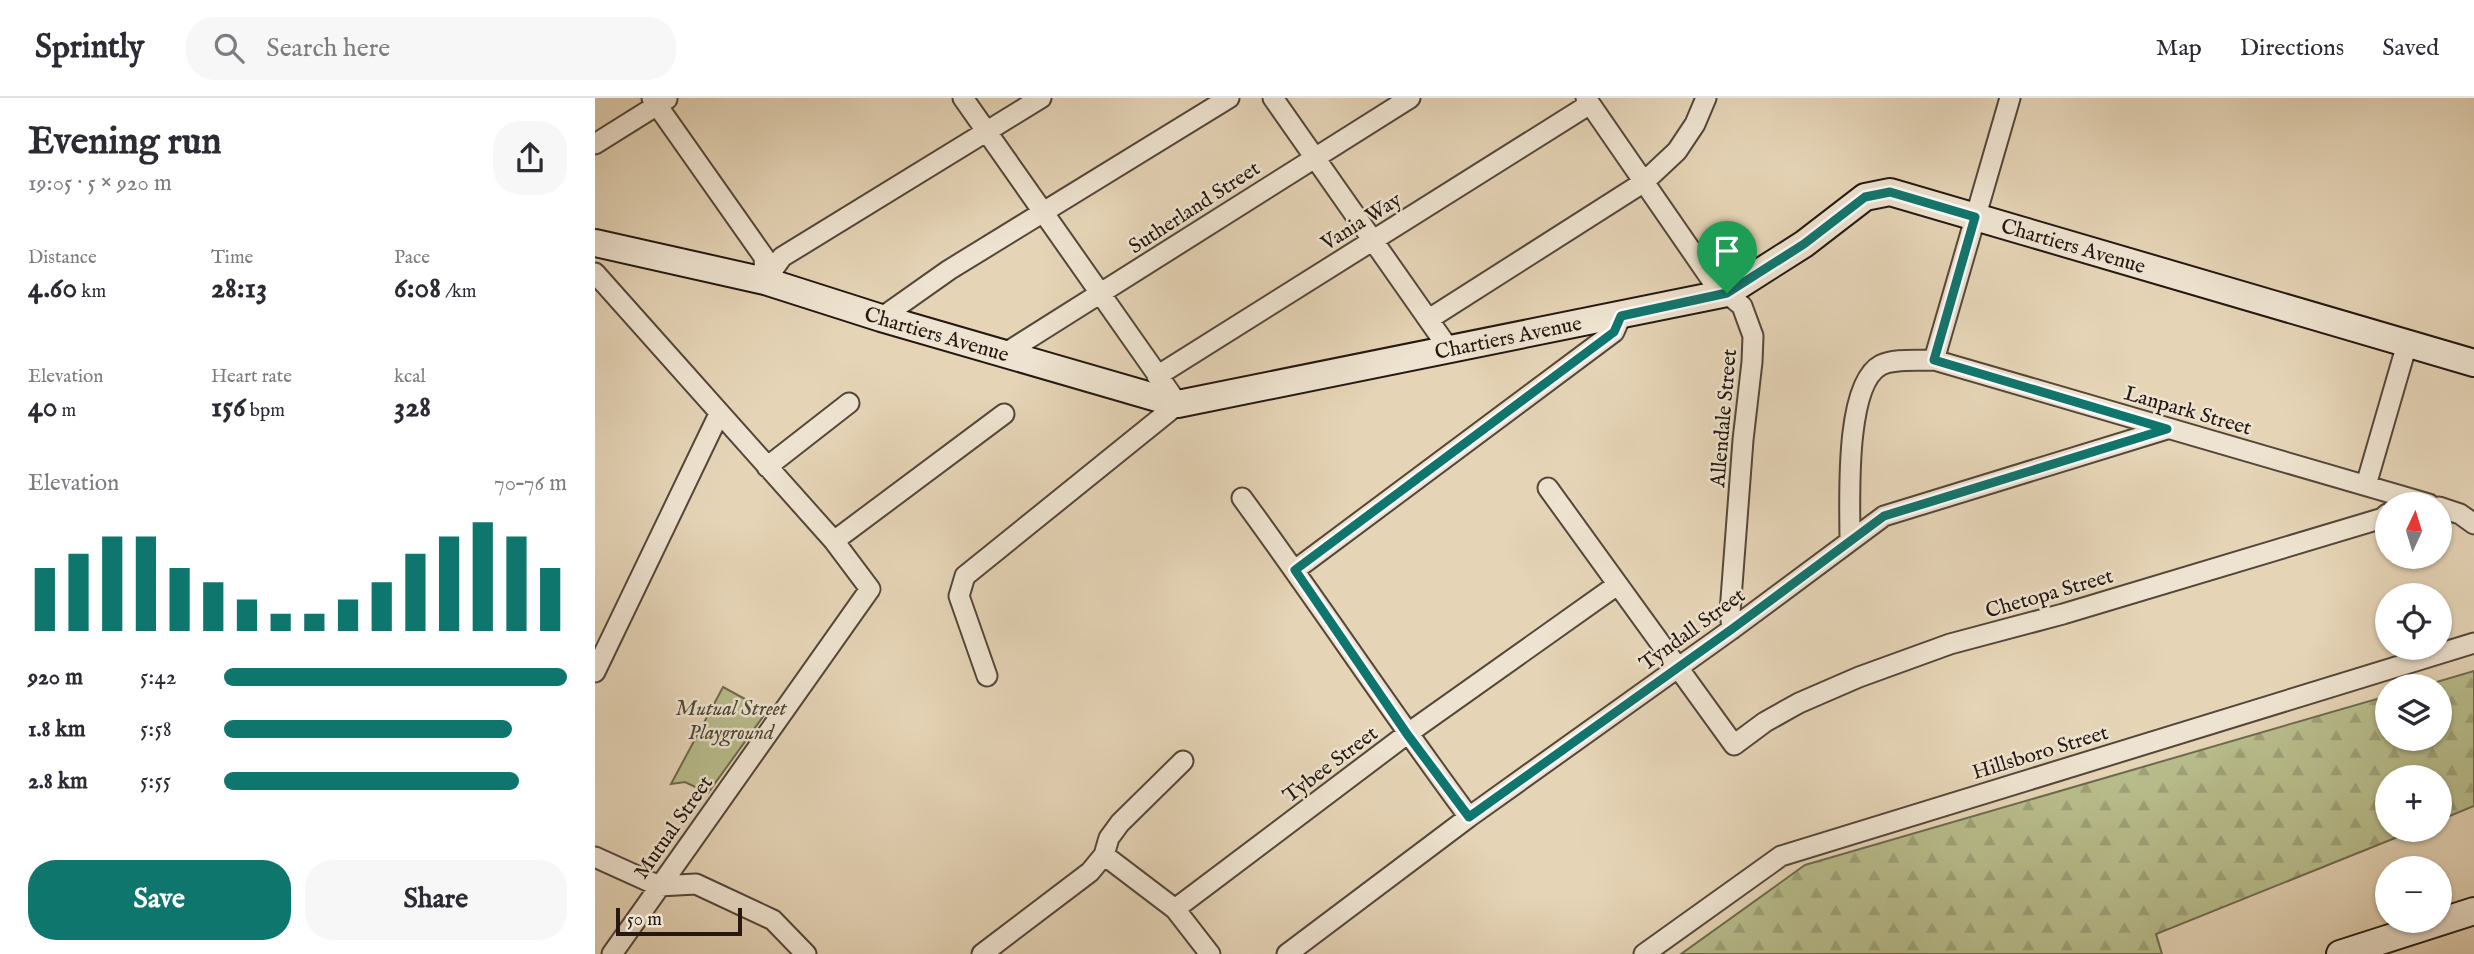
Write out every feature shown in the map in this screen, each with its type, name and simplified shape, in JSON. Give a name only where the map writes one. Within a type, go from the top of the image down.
[{"type":"street","points":[[963,98],[1178,404],[965,576],[959,596],[987,676]]},
{"type":"street","points":[[765,281],[782,257],[1041,98]]},
{"type":"street","points":[[881,318],[949,270],[1229,98]]},
{"type":"street","points":[[1273,98],[1449,349]]},
{"type":"street","name":"Sutherland Street","points":[[1004,354],[1410,98]]},
{"type":"street","points":[[1429,319],[1644,182],[1678,151],[1695,124],[1706,98]]},
{"type":"street","points":[[1850,540],[1850,479],[1855,412],[1868,376],[1881,365],[1934,360],[2010,98]]},
{"type":"street","points":[[595,144],[659,100],[764,257],[765,281]]},
{"type":"street","name":"Allendale Street","points":[[1588,101],[1713,282],[1742,306],[1753,336],[1730,612],[1732,629]]},
{"type":"street","name":"Vania Way","points":[[1157,376],[1588,101]]},
{"type":"street","name":"Chartiers Avenue","points":[[595,243],[765,281],[881,318],[1178,404],[1727,293],[1804,244],[1865,197],[1890,192],[2474,363]]},
{"type":"street","points":[[595,273],[834,541],[1004,414]]},
{"type":"street","points":[[1295,570],[1614,332],[1621,316]]},
{"type":"street","points":[[2366,485],[2407,344]]},
{"type":"street","name":"Lanpark Street","points":[[1934,360],[2366,485],[2380,492]]},
{"type":"street","points":[[767,467],[849,402]]},
{"type":"street","points":[[595,672],[719,414]]},
{"type":"street","name":"Tyndall Street","points":[[1287,954],[1469,817],[1732,629],[1884,516],[2167,429]]},
{"type":"street","points":[[1548,488],[1677,668]]},
{"type":"street","points":[[1242,498],[1295,570],[1407,734],[1469,817]]},
{"type":"street","points":[[2452,511],[2474,524]]},
{"type":"street","name":"Chetopa Street","points":[[1677,668],[1734,746],[1765,722],[1799,703],[1859,677],[1937,649],[2375,520]]},
{"type":"street","name":"Mutual Street","points":[[612,954],[870,589],[834,541]]},
{"type":"street","name":"Tybee Street","points":[[1175,909],[1407,734],[1617,585]]},
{"type":"street","name":"Hillsboro Street","points":[[1644,954],[1780,856],[2474,643]]},
{"type":"street","points":[[982,954],[1090,872],[1104,855],[1109,838],[1120,823],[1183,761]]},
{"type":"street","points":[[1104,855],[1175,909],[1210,954]]},
{"type":"street","points":[[595,857],[659,886],[695,884],[773,920],[806,954]]},
{"type":"street","points":[[2340,954],[2474,911]]},
{"type":"green space","points":[[2474,671],[2474,806],[2452,815],[2452,765],[2375,765],[2375,842],[2385,842],[2156,934],[2162,954],[1681,954],[1805,865],[2375,699],[2375,751],[2452,751],[2452,677]]},
{"type":"green space","name":"Mutual Street Playground","points":[[723,687],[767,711],[708,793],[685,782],[671,784]]},
{"type":"route","points":[[1890,192],[1975,217],[1934,360],[2167,429],[1884,516],[1732,629],[1469,817],[1407,734],[1295,570],[1614,332],[1621,316],[1727,293],[1804,244],[1865,197],[1890,192]]}]
